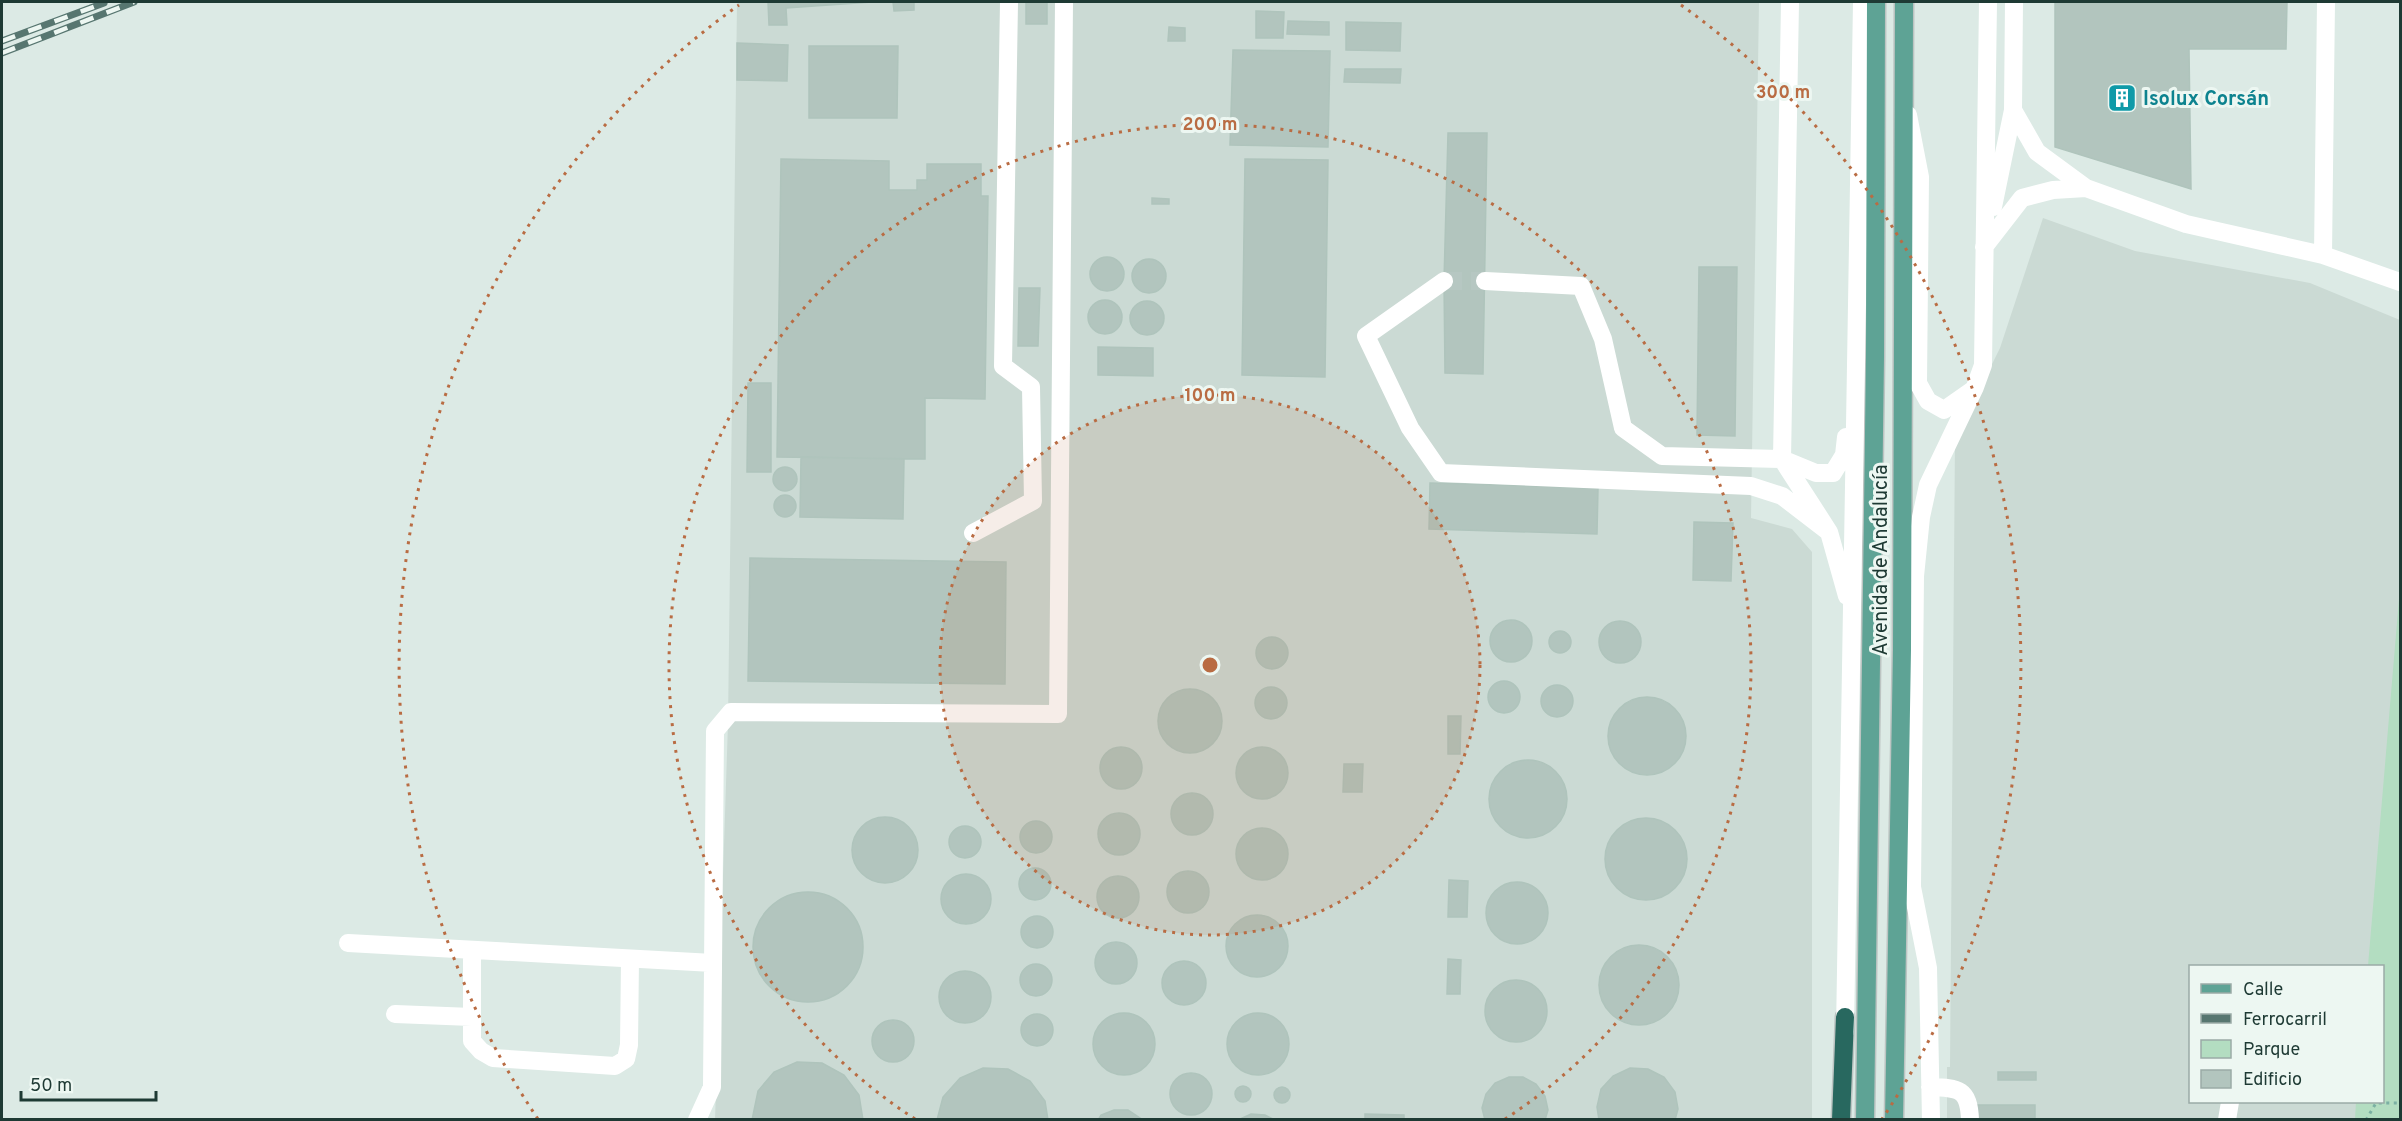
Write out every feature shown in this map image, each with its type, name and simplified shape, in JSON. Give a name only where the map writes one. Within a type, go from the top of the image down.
[{"type":"highway","points":[[1843,1119],[1845,1017]]},
{"type":"main road","name":"Avenida de Andalucía","points":[[1865,1119],[1875,345],[1876,2]]},
{"type":"main road","name":"Avenida de Andalucía","points":[[1894,1119],[1902,650],[1904,2]]},
{"type":"street","points":[[974,533],[1033,501],[1030,387],[1003,366],[1009,2]]},
{"type":"street","points":[[700,1116],[712,1087],[715,731],[731,712],[1058,714],[1064,2]]},
{"type":"street","points":[[1790,2],[1782,459],[1829,532],[1853,618]]},
{"type":"street","points":[[1845,1017],[1862,2]]},
{"type":"street","points":[[1902,650],[1915,576],[1921,517],[1928,485],[1983,366],[1988,2]]},
{"type":"street","points":[[1984,247],[2013,110],[2014,2]]},
{"type":"street","points":[[2323,255],[2326,2]]},
{"type":"street","points":[[1904,89],[1920,177],[1918,383],[1928,400],[1944,410],[1975,387]]},
{"type":"street","points":[[2013,110],[2037,152],[2086,188],[2186,224],[2323,255],[2400,282]]},
{"type":"street","points":[[1984,247],[2022,198],[2053,190],[2086,188]]},
{"type":"street","points":[[1444,280],[1366,336],[1410,428],[1441,473],[1751,486],[1782,496],[1829,532]]},
{"type":"street","points":[[1485,281],[1581,286],[1603,339],[1623,428],[1662,456],[1782,459],[1816,473],[1833,473],[1844,455],[1855,352]]},
{"type":"street","points":[[1912,887],[1915,576]]},
{"type":"street","points":[[1899,808],[1928,968],[1931,1119]]},
{"type":"street","points":[[348,943],[713,963]]},
{"type":"street","points":[[472,950],[472,1041],[481,1051],[493,1058],[615,1066],[626,1059],[628,1045],[630,959]]},
{"type":"street","points":[[395,1014],[472,1017]]},
{"type":"street","points":[[1930,1087],[1954,1088],[1964,1094],[1970,1102],[1970,1119]]},
{"type":"street","points":[[2227,1119],[2230,1103]]},
{"type":"path","points":[[2366,1119],[2376,1104],[2400,1103]]},
{"type":"shaded area","points":[[737,2],[1759,2],[1751,518],[1792,529],[1812,552],[1812,1119],[715,1120],[728,723]]},
{"type":"shaded area","points":[[2043,218],[2135,251],[2310,283],[2400,320],[2400,814],[2379,965],[2189,965],[2189,1103],[2360,1103],[2358,1119],[1947,1120],[1947,1067],[1950,1067],[1955,439],[2000,348]]},
{"type":"green space","points":[[2400,587],[2400,1119],[2355,1119],[2356,1103],[2384,1103],[2384,965],[2368,965]]},
{"type":"building","points":[[768,2],[872,2],[786,8],[787,25],[769,25]]},
{"type":"building","points":[[893,2],[914,2],[914,10],[894,11]]},
{"type":"building","points":[[1026,2],[1047,2],[1047,24],[1026,24]]},
{"type":"building","name":"Isolux Corsán","points":[[2055,2],[2287,2],[2286,49],[2189,49],[2191,189],[2055,147]]},
{"type":"building","points":[[1256,11],[1284,12],[1283,38],[1256,38]]},
{"type":"building","points":[[1288,21],[1329,22],[1329,35],[1287,34]]},
{"type":"building","points":[[1346,22],[1401,23],[1400,51],[1346,50]]},
{"type":"building","points":[[1169,27],[1185,28],[1185,41],[1168,41]]},
{"type":"building","points":[[737,43],[788,45],[787,81],[737,80]]},
{"type":"building","points":[[809,46],[898,46],[897,118],[809,118]]},
{"type":"building","points":[[1233,50],[1330,51],[1328,147],[1230,145]]},
{"type":"building","points":[[1345,69],[1401,69],[1400,83],[1344,82]]},
{"type":"building","points":[[1448,133],[1487,133],[1483,374],[1445,373],[1444,281]]},
{"type":"building","points":[[781,159],[889,161],[889,190],[917,190],[917,180],[927,180],[927,164],[981,164],[981,196],[988,196],[985,399],[925,398],[925,459],[777,457]]},
{"type":"building","points":[[1245,159],[1328,160],[1325,377],[1242,375]]},
{"type":"building","points":[[1152,198],[1169,199],[1169,204],[1152,204]]},
{"type":"building","points":[[1107,257],[1119,262],[1124,274],[1119,286],[1107,291],[1095,286],[1090,274],[1095,262]]},
{"type":"building","points":[[1149,259],[1161,264],[1166,276],[1161,288],[1149,293],[1137,288],[1132,276],[1137,264]]},
{"type":"building","points":[[1699,267],[1737,267],[1735,436],[1697,435]]},
{"type":"building","points":[[1019,288],[1040,288],[1038,346],[1018,346]]},
{"type":"building","points":[[1105,300],[1117,305],[1122,317],[1117,329],[1105,334],[1093,329],[1088,317],[1093,305]]},
{"type":"building","points":[[1147,301],[1159,306],[1164,318],[1159,330],[1147,335],[1135,330],[1130,318],[1135,306]]},
{"type":"building","points":[[1098,347],[1153,348],[1153,376],[1098,375]]},
{"type":"building","points":[[748,383],[771,383],[771,472],[747,472]]},
{"type":"building","points":[[801,457],[904,459],[903,519],[800,517]]},
{"type":"building","points":[[785,467],[793,471],[797,479],[793,487],[785,491],[777,487],[773,479],[777,471]]},
{"type":"building","points":[[1430,483],[1598,488],[1597,534],[1429,529]]},
{"type":"building","points":[[781,495],[789,495],[796,502],[796,510],[789,517],[781,517],[774,510],[774,502]]},
{"type":"building","points":[[1694,522],[1733,523],[1731,581],[1693,580]]},
{"type":"building","points":[[750,558],[1006,562],[1005,684],[748,681]]},
{"type":"building","points":[[1511,620],[1526,626],[1532,641],[1526,656],[1511,662],[1496,656],[1490,641],[1496,626]]},
{"type":"building","points":[[1620,621],[1635,627],[1641,642],[1635,657],[1620,663],[1605,657],[1599,642],[1605,627]]},
{"type":"building","points":[[1560,631],[1568,634],[1571,642],[1568,650],[1560,653],[1552,650],[1549,642],[1552,634]]},
{"type":"building","points":[[1272,637],[1283,642],[1288,653],[1283,664],[1272,669],[1261,664],[1256,653],[1261,642]]},
{"type":"building","points":[[1504,681],[1515,686],[1520,697],[1515,708],[1504,713],[1493,708],[1488,697],[1493,686]]},
{"type":"building","points":[[1557,685],[1568,690],[1573,701],[1568,712],[1557,717],[1546,712],[1541,701],[1546,690]]},
{"type":"building","points":[[1271,687],[1282,692],[1287,703],[1282,714],[1271,719],[1260,714],[1255,703],[1260,692]]},
{"type":"building","points":[[1184,689],[1196,689],[1213,698],[1220,709],[1222,721],[1220,733],[1213,744],[1196,753],[1184,753],[1172,748],[1163,739],[1158,727],[1158,715],[1163,703],[1172,694]]},
{"type":"building","points":[[1639,697],[1655,697],[1669,703],[1680,714],[1686,728],[1686,744],[1680,758],[1669,769],[1655,775],[1639,775],[1625,769],[1614,758],[1608,744],[1608,728],[1614,714],[1625,703]]},
{"type":"building","points":[[1448,716],[1461,716],[1460,754],[1448,754]]},
{"type":"building","points":[[1121,747],[1136,753],[1142,768],[1136,783],[1121,789],[1106,783],[1100,768],[1106,753]]},
{"type":"building","points":[[1257,747],[1267,747],[1281,754],[1288,773],[1281,792],[1267,799],[1257,799],[1247,795],[1240,788],[1236,778],[1236,768],[1240,758],[1247,751]]},
{"type":"building","points":[[1520,760],[1536,760],[1550,766],[1561,777],[1567,791],[1567,807],[1561,821],[1550,832],[1536,838],[1520,838],[1506,832],[1495,821],[1489,807],[1489,791],[1495,777],[1506,766]]},
{"type":"building","points":[[1344,764],[1363,764],[1362,792],[1343,792]]},
{"type":"building","points":[[1192,793],[1200,794],[1207,799],[1212,806],[1212,822],[1207,829],[1200,834],[1192,835],[1184,834],[1177,829],[1172,822],[1171,814],[1172,806],[1177,799],[1184,794]]},
{"type":"building","points":[[1119,813],[1134,819],[1140,834],[1134,849],[1119,855],[1104,849],[1098,834],[1104,819]]},
{"type":"building","points":[[885,817],[897,820],[908,827],[915,838],[918,850],[915,862],[908,873],[897,880],[885,883],[873,880],[862,873],[855,862],[852,850],[855,838],[862,827],[873,820]]},
{"type":"building","points":[[1646,818],[1662,821],[1675,830],[1684,843],[1687,859],[1684,875],[1675,888],[1662,897],[1646,900],[1630,897],[1617,888],[1608,875],[1605,859],[1608,843],[1617,830],[1630,821]]},
{"type":"building","points":[[1036,821],[1047,826],[1052,837],[1047,848],[1036,853],[1025,848],[1020,837],[1025,826]]},
{"type":"building","points":[[965,826],[976,831],[981,842],[976,853],[965,858],[954,853],[949,842],[954,831]]},
{"type":"building","points":[[1257,828],[1267,828],[1281,835],[1288,854],[1281,873],[1267,880],[1257,880],[1247,876],[1240,869],[1236,859],[1236,849],[1240,839],[1247,832]]},
{"type":"building","points":[[1035,868],[1046,873],[1051,884],[1046,895],[1035,900],[1024,895],[1019,884],[1024,873]]},
{"type":"building","points":[[1188,871],[1203,877],[1209,892],[1203,907],[1188,913],[1173,907],[1167,892],[1173,877]]},
{"type":"building","points":[[966,874],[975,876],[986,885],[991,899],[989,908],[980,919],[966,924],[957,922],[946,913],[941,899],[943,890],[952,879]]},
{"type":"building","points":[[1118,876],[1133,882],[1139,897],[1133,912],[1118,918],[1103,912],[1097,897],[1103,882]]},
{"type":"building","points":[[1449,880],[1468,881],[1467,917],[1448,917]]},
{"type":"building","points":[[1511,882],[1523,882],[1539,891],[1546,901],[1548,913],[1546,925],[1539,935],[1523,944],[1511,944],[1500,939],[1491,930],[1486,919],[1486,907],[1491,896],[1500,887]]},
{"type":"building","points":[[808,892],[829,896],[847,908],[859,926],[863,947],[859,968],[847,986],[829,998],[808,1002],[787,998],[769,986],[757,968],[753,947],[757,926],[769,908],[787,896]]},
{"type":"building","points":[[1251,915],[1263,915],[1279,924],[1286,934],[1288,946],[1286,958],[1279,968],[1263,977],[1251,977],[1240,972],[1231,963],[1226,952],[1226,940],[1231,929],[1240,920]]},
{"type":"building","points":[[1037,916],[1048,921],[1053,932],[1048,943],[1037,948],[1026,943],[1021,932],[1026,921]]},
{"type":"building","points":[[1116,942],[1131,948],[1137,963],[1131,978],[1116,984],[1101,978],[1095,963],[1101,948]]},
{"type":"building","points":[[1639,945],[1654,948],[1667,957],[1676,970],[1679,985],[1676,1000],[1667,1013],[1654,1022],[1639,1025],[1624,1022],[1611,1013],[1602,1000],[1599,985],[1602,970],[1611,957],[1624,948]]},
{"type":"building","points":[[1448,959],[1461,960],[1460,994],[1447,994]]},
{"type":"building","points":[[1184,961],[1199,968],[1206,983],[1199,998],[1184,1005],[1169,998],[1162,983],[1169,968]]},
{"type":"building","points":[[1036,964],[1047,969],[1052,980],[1047,991],[1036,996],[1025,991],[1020,980],[1025,969]]},
{"type":"building","points":[[960,971],[970,971],[984,978],[991,997],[984,1016],[970,1023],[960,1023],[950,1019],[943,1012],[939,1002],[939,992],[943,982],[950,975]]},
{"type":"building","points":[[1510,980],[1522,980],[1538,989],[1545,999],[1547,1011],[1545,1023],[1538,1033],[1522,1042],[1510,1042],[1499,1037],[1490,1028],[1485,1017],[1485,1005],[1490,994],[1499,985]]},
{"type":"building","points":[[1124,1013],[1136,1015],[1146,1022],[1153,1032],[1155,1044],[1153,1056],[1146,1066],[1136,1073],[1124,1075],[1112,1073],[1102,1066],[1095,1056],[1093,1044],[1095,1032],[1102,1022],[1112,1015]]},
{"type":"building","points":[[1252,1013],[1264,1013],[1280,1022],[1287,1032],[1289,1044],[1287,1056],[1280,1066],[1264,1075],[1252,1075],[1241,1070],[1232,1061],[1227,1050],[1227,1038],[1232,1027],[1241,1018]]},
{"type":"building","points":[[1037,1014],[1048,1019],[1053,1030],[1048,1041],[1037,1046],[1026,1041],[1021,1030],[1026,1019]]},
{"type":"building","points":[[893,1020],[901,1021],[908,1026],[913,1033],[913,1049],[908,1056],[901,1061],[893,1062],[885,1061],[878,1056],[873,1049],[872,1041],[873,1033],[878,1026],[885,1021]]},
{"type":"building","points":[[797,1062],[822,1063],[844,1075],[859,1095],[863,1120],[752,1120],[758,1091],[774,1072]]},
{"type":"building","points":[[983,1068],[1008,1069],[1030,1081],[1045,1101],[1048,1120],[937,1120],[943,1097],[960,1078]]},
{"type":"building","points":[[1630,1068],[1648,1069],[1664,1077],[1675,1092],[1678,1109],[1675,1120],[1599,1120],[1597,1107],[1601,1089],[1613,1076]]},
{"type":"building","points":[[1998,1072],[2036,1072],[2036,1080],[1998,1080]]},
{"type":"building","points":[[1191,1073],[1206,1079],[1212,1094],[1206,1109],[1191,1115],[1176,1109],[1170,1094],[1176,1079]]},
{"type":"building","points":[[1509,1077],[1523,1077],[1536,1084],[1545,1096],[1548,1110],[1545,1120],[1485,1120],[1482,1108],[1486,1094],[1495,1083]]},
{"type":"building","points":[[1243,1086],[1249,1088],[1251,1094],[1249,1100],[1243,1102],[1237,1100],[1235,1094],[1237,1088]]},
{"type":"building","points":[[1282,1087],[1288,1089],[1290,1095],[1288,1101],[1282,1103],[1276,1101],[1274,1095],[1276,1089]]},
{"type":"building","points":[[1976,1105],[2035,1105],[2035,1120],[1977,1120]]},
{"type":"building","points":[[1114,1110],[1128,1110],[1143,1120],[1098,1120],[1101,1115]]},
{"type":"building","points":[[1251,1114],[1265,1115],[1275,1120],[1238,1120]]},
{"type":"building","points":[[1365,1114],[1404,1115],[1404,1120],[1365,1120]]},
{"type":"tunnel","points":[[1444,281],[1485,281]]},
{"type":"railway","points":[[2,53],[134,2]]},
{"type":"railway","points":[[2,41],[104,3]]},
{"type":"place","name":"Isolux Corsán","points":[[2122,98]]}]
